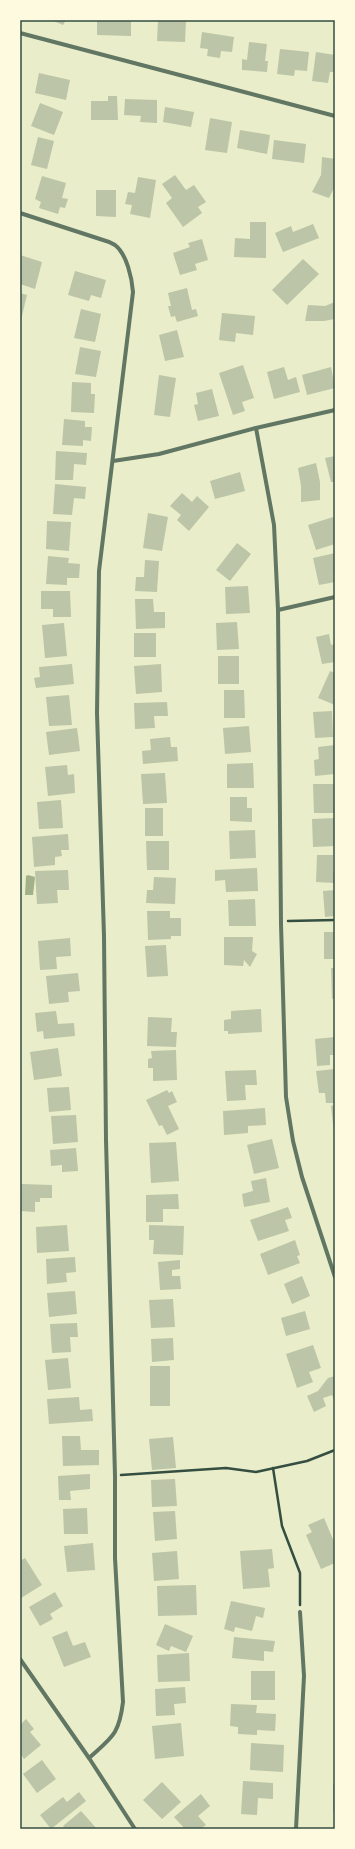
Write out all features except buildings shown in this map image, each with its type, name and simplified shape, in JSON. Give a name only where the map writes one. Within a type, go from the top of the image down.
[{"type":"street","points":[[20,33],[335,116]]},
{"type":"street","points":[[20,213],[103,240],[116,246],[127,265],[132,278],[133,292],[99,571],[97,713],[103,875],[106,1140],[115,1476],[115,1558],[124,1702],[121,1723],[113,1737],[89,1758]]},
{"type":"street","points":[[113,461],[160,454],[256,428],[335,410]]},
{"type":"street","points":[[256,428],[274,525],[278,610],[281,921],[287,1104],[293,1141],[302,1176],[335,1277]]},
{"type":"street","points":[[278,610],[335,597]]},
{"type":"street","points":[[296,1829],[304,1676],[300,1612]]},
{"type":"street","points":[[20,1659],[89,1758],[135,1829]]},
{"type":"path","points":[[281,921],[335,920]]},
{"type":"path","points":[[115,1476],[226,1468],[256,1472],[306,1461],[335,1450]]},
{"type":"path","points":[[273,1468],[282,1526],[300,1573],[300,1612]]},
{"type":"shaded area","points":[[28,875],[35,877],[33,895],[25,895],[26,876]]}]
